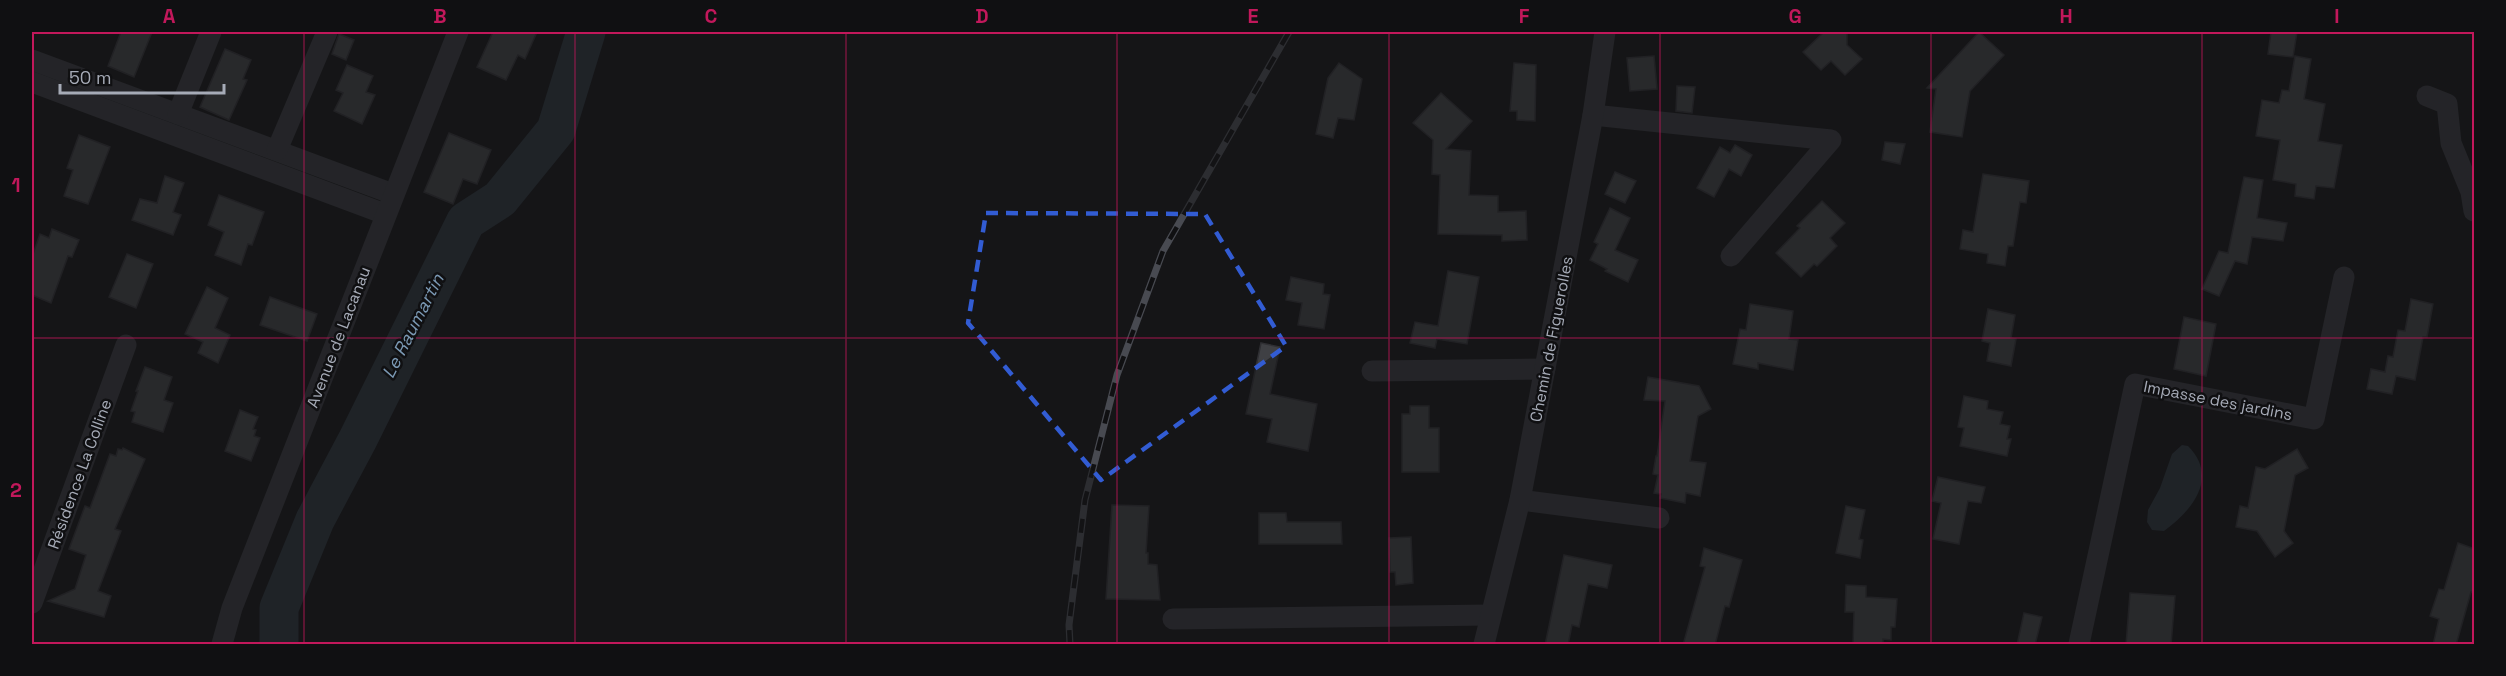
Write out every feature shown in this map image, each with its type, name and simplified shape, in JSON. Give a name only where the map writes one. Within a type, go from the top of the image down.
[{"type":"street","points":[[178,114],[211,32]]},
{"type":"street","points":[[277,150],[327,32]]},
{"type":"street","name":"Avenue de Lacanau","points":[[222,645],[232,608],[458,32]]},
{"type":"street","name":"Chemin de Figuerolles","points":[[1484,645],[1520,500],[1593,115],[1605,32]]},
{"type":"street","points":[[32,60],[393,194]]},
{"type":"street","points":[[32,82],[386,214]]},
{"type":"street","points":[[2427,96],[2447,104],[2451,143],[2471,192],[2475,211]]},
{"type":"street","points":[[1593,115],[1831,140],[1731,256]]},
{"type":"street","name":"Impasse des jardins","points":[[2079,645],[2135,384],[2314,419],[2344,277]]},
{"type":"street","name":"Résidence La Colline","points":[[32,603],[126,345]]},
{"type":"street","points":[[1372,371],[1545,369]]},
{"type":"street","points":[[1520,500],[1659,518]]},
{"type":"street","points":[[1173,619],[1491,615]]},
{"type":"highlighted area","points":[[986,213],[1205,214],[1286,346],[1101,480],[968,323]]},
{"type":"shaded area","points":[[2182,445],[2188,446],[2197,458],[2202,481],[2193,503],[2175,523],[2164,531],[2152,530],[2147,522],[2148,510],[2160,488],[2172,454]]},
{"type":"building","points":[[121,32],[152,32],[134,77],[108,66]]},
{"type":"building","points":[[493,32],[537,32],[525,59],[518,55],[506,80],[477,67]]},
{"type":"building","points":[[1824,32],[1847,32],[1847,45],[1862,59],[1845,75],[1831,61],[1821,70],[1803,52]]},
{"type":"building","points":[[1979,32],[2004,55],[1970,91],[1962,137],[1930,132],[1936,89],[1927,88]]},
{"type":"building","points":[[2271,32],[2297,32],[2293,57],[2268,54]]},
{"type":"building","points":[[339,34],[354,40],[346,60],[332,54]]},
{"type":"building","points":[[225,49],[251,60],[243,79],[247,80],[229,120],[200,107]]},
{"type":"building","points":[[1654,56],[1657,89],[1630,91],[1627,58]]},
{"type":"building","points":[[2295,56],[2311,59],[2304,99],[2325,104],[2318,141],[2342,145],[2334,188],[2316,186],[2314,199],[2295,196],[2296,184],[2273,180],[2280,140],[2256,136],[2262,100],[2279,103],[2282,90],[2289,91]]},
{"type":"building","points":[[1339,63],[1362,79],[1354,120],[1338,118],[1333,138],[1316,134],[1328,78]]},
{"type":"building","points":[[1514,63],[1536,65],[1535,121],[1517,120],[1517,111],[1510,111]]},
{"type":"building","points":[[347,65],[373,76],[366,92],[375,95],[362,124],[334,111],[343,93],[336,90]]},
{"type":"building","points":[[1677,86],[1695,87],[1692,113],[1676,111]]},
{"type":"building","points":[[1441,93],[1472,121],[1446,149],[1471,151],[1469,195],[1498,196],[1498,212],[1526,211],[1527,240],[1502,241],[1502,235],[1438,234],[1440,175],[1432,174],[1433,140],[1413,123]]},
{"type":"building","points":[[449,133],[491,150],[477,184],[463,179],[453,204],[424,192]]},
{"type":"building","points":[[79,135],[110,147],[88,204],[64,196],[73,170],[67,168]]},
{"type":"building","points":[[1885,142],[1905,144],[1900,164],[1882,160]]},
{"type":"building","points":[[1735,145],[1752,155],[1741,176],[1729,169],[1714,197],[1697,188],[1720,147],[1730,153]]},
{"type":"building","points":[[1615,172],[1636,181],[1625,203],[1605,194]]},
{"type":"building","points":[[1983,174],[2029,181],[2026,203],[2020,202],[2013,246],[2008,246],[2005,266],[1987,263],[1988,254],[1960,249],[1963,230],[1973,232]]},
{"type":"building","points":[[165,176],[184,183],[173,212],[181,215],[173,235],[132,220],[140,199],[157,203]]},
{"type":"building","points":[[2244,177],[2263,180],[2257,218],[2287,223],[2283,241],[2252,237],[2247,264],[2235,261],[2219,296],[2202,289],[2219,251],[2228,253]]},
{"type":"building","points":[[219,195],[264,212],[252,245],[248,244],[241,265],[215,255],[224,232],[208,225]]},
{"type":"building","points":[[1822,201],[1845,223],[1830,238],[1837,246],[1817,266],[1814,264],[1801,277],[1776,253],[1800,228],[1797,226]]},
{"type":"building","points":[[1610,208],[1630,218],[1615,250],[1638,260],[1628,282],[1605,271],[1607,269],[1590,260],[1598,244],[1594,242]]},
{"type":"building","points":[[52,229],[79,240],[72,257],[68,256],[51,303],[32,295],[32,257],[40,234],[49,238]]},
{"type":"building","points":[[127,254],[153,264],[136,308],[109,297]]},
{"type":"building","points":[[1448,271],[1479,277],[1467,344],[1437,339],[1435,348],[1410,343],[1415,322],[1438,326]]},
{"type":"building","points":[[1291,277],[1324,284],[1323,294],[1330,295],[1324,329],[1298,325],[1302,303],[1286,300]]},
{"type":"building","points":[[207,287],[228,298],[215,328],[230,335],[218,363],[198,353],[203,342],[185,334]]},
{"type":"building","points":[[270,297],[317,314],[307,341],[260,325]]},
{"type":"building","points":[[2411,299],[2433,304],[2427,337],[2423,337],[2415,380],[2396,376],[2392,394],[2367,389],[2371,369],[2385,372],[2388,356],[2393,357],[2398,330],[2405,331]]},
{"type":"building","points":[[1750,304],[1793,311],[1789,339],[1798,340],[1793,370],[1758,363],[1758,369],[1733,364],[1740,329],[1746,330]]},
{"type":"building","points":[[1988,309],[2015,315],[2011,338],[2016,339],[2011,366],[1987,361],[1990,343],[1982,341]]},
{"type":"building","points":[[2184,317],[2216,324],[2206,376],[2174,369]]},
{"type":"building","points":[[1261,343],[1280,347],[1270,394],[1317,404],[1308,451],[1267,442],[1272,419],[1246,414]]},
{"type":"building","points":[[145,367],[172,377],[164,400],[173,403],[163,432],[132,422],[135,412],[131,411]]},
{"type":"building","points":[[1648,377],[1699,386],[1711,409],[1698,416],[1690,461],[1706,463],[1700,496],[1686,493],[1685,503],[1660,498],[1661,494],[1654,493],[1658,475],[1653,474],[1665,401],[1644,400]]},
{"type":"building","points":[[1964,396],[1988,401],[1987,409],[2003,412],[2000,424],[2010,426],[2007,439],[2011,439],[2007,456],[1960,446],[1964,428],[1958,427]]},
{"type":"building","points":[[1410,406],[1429,406],[1429,428],[1439,428],[1439,472],[1402,472],[1402,414],[1410,414]]},
{"type":"building","points":[[240,410],[258,417],[253,429],[256,430],[254,436],[260,438],[251,461],[225,451]]},
{"type":"building","points":[[123,448],[145,459],[115,529],[121,531],[98,591],[111,596],[104,617],[48,601],[75,589],[86,555],[69,549],[85,506],[90,508],[110,454],[116,456],[118,449]]},
{"type":"building","points":[[2297,449],[2308,468],[2295,475],[2284,531],[2293,543],[2275,557],[2257,531],[2236,527],[2240,506],[2248,508],[2256,467],[2265,469]]},
{"type":"building","points":[[1938,477],[1985,487],[1981,503],[1968,501],[1959,544],[1933,539],[1941,503],[1932,501]]},
{"type":"building","points":[[1112,505],[1149,506],[1146,553],[1148,553],[1148,564],[1157,565],[1160,600],[1106,599]]},
{"type":"building","points":[[1846,506],[1865,510],[1859,539],[1863,540],[1860,558],[1836,553]]},
{"type":"building","points":[[1259,513],[1286,513],[1287,522],[1341,522],[1342,544],[1259,544]]},
{"type":"building","points":[[1411,537],[1413,583],[1396,585],[1395,572],[1390,572],[1389,538]]},
{"type":"building","points":[[2458,543],[2475,549],[2475,593],[2471,592],[2456,645],[2433,645],[2439,619],[2430,616],[2439,589],[2444,590]]},
{"type":"building","points":[[1704,548],[1742,560],[1729,607],[1725,606],[1715,645],[1683,645],[1705,567],[1700,566]]},
{"type":"building","points":[[1564,555],[1612,565],[1607,588],[1588,584],[1579,627],[1572,625],[1568,645],[1545,645]]},
{"type":"building","points":[[1846,585],[1866,586],[1866,597],[1897,599],[1895,627],[1891,627],[1891,640],[1883,639],[1883,645],[1853,645],[1854,612],[1845,612]]},
{"type":"building","points":[[2130,593],[2175,596],[2171,645],[2126,645]]},
{"type":"building","points":[[2024,613],[2042,617],[2035,645],[2017,645]]},
{"type":"waterway","name":"Le Raumartin","points":[[279,644],[279,608],[315,520],[358,439],[466,221],[500,199],[556,130],[586,32]]},
{"type":"railway","points":[[1070,644],[1069,625],[1085,500],[1117,375],[1163,251],[1289,32]]}]
